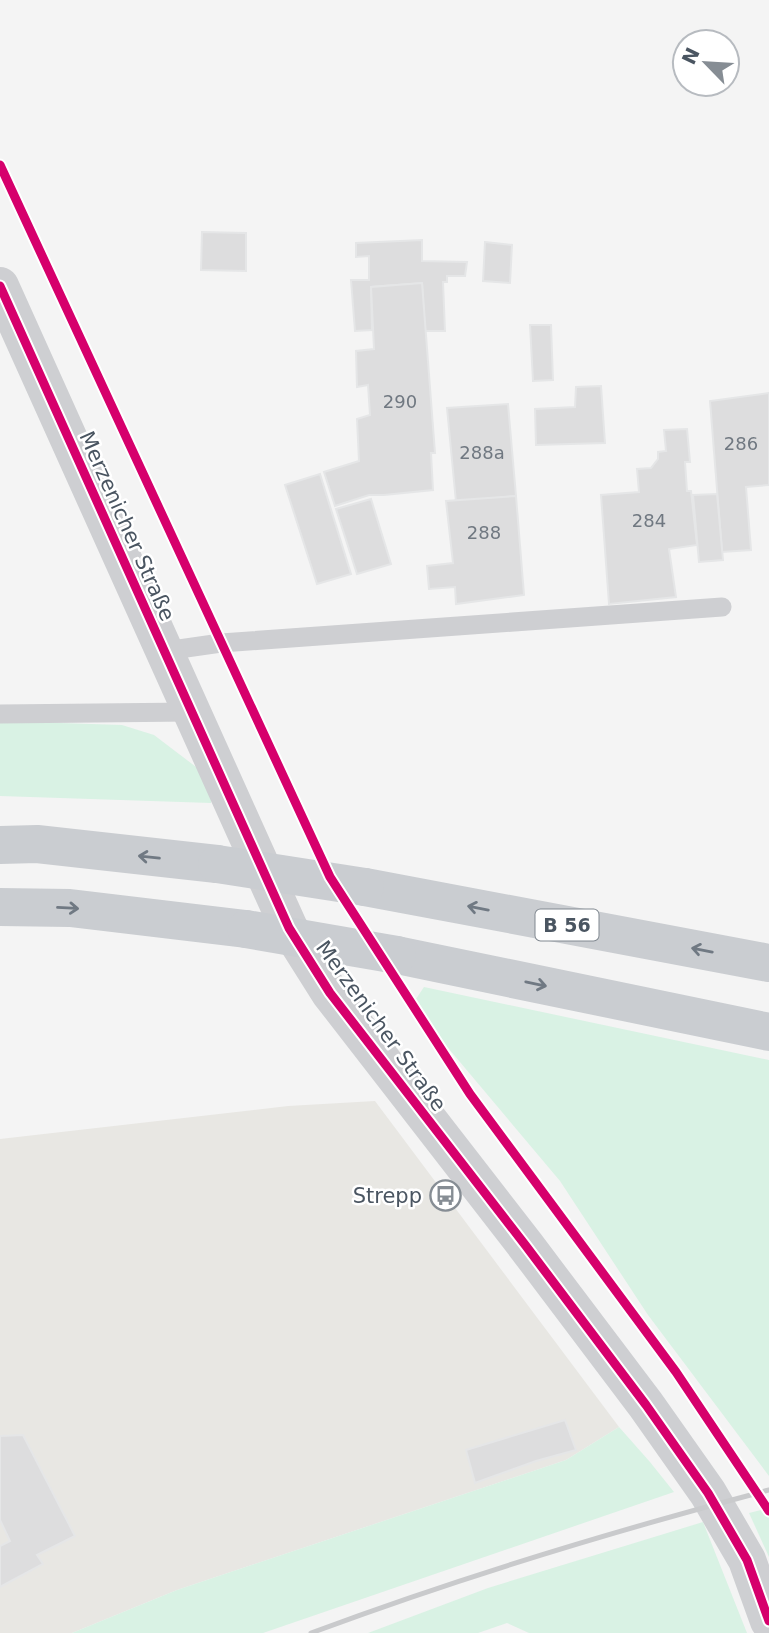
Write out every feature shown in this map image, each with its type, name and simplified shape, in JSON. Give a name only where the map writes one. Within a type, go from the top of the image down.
[{"type":"main road","name":"B 56","points":[[0,845],[37,844],[217,864],[365,887],[769,963]]},
{"type":"main road","points":[[0,907],[70,908],[246,929],[397,955],[769,1032]]},
{"type":"street","name":"Merzenicher Straße","points":[[0,286],[289,928],[330,993],[526,1246],[700,1482],[747,1560],[769,1620]]},
{"type":"lane","points":[[165,651],[221,643],[722,607]]},
{"type":"lane","points":[[0,714],[191,712]]},
{"type":"shaded area","points":[[375,1101],[619,1427],[566,1460],[177,1590],[72,1633],[0,1633],[0,1139],[288,1106]]},
{"type":"green space","points":[[0,721],[122,725],[154,735],[200,770],[211,791],[211,803],[0,796]]},
{"type":"green space","points":[[424,987],[769,1060],[769,1476],[648,1315],[560,1181],[412,1005]]},
{"type":"green space","points":[[619,1427],[674,1492],[263,1633],[72,1633],[177,1590],[566,1460]]},
{"type":"green space","points":[[769,1508],[769,1557],[749,1513]]},
{"type":"green space","points":[[703,1522],[747,1633],[529,1633],[507,1623],[478,1633],[368,1633],[488,1588]]},
{"type":"building","points":[[202,232],[246,233],[246,271],[201,270]]},
{"type":"building","points":[[422,240],[422,261],[467,262],[465,276],[447,276],[447,282],[443,282],[445,331],[425,331],[422,283],[371,287],[372,330],[355,331],[351,280],[369,280],[369,256],[356,257],[356,243]]},
{"type":"building","points":[[485,242],[512,245],[510,283],[483,281]]},
{"type":"building","points":[[422,283],[435,453],[431,453],[433,490],[369,495],[335,506],[324,472],[359,461],[357,419],[370,415],[368,385],[357,387],[356,351],[374,349],[371,287]]},
{"type":"building","points":[[530,325],[551,325],[553,380],[533,381]]},
{"type":"building","points":[[601,386],[605,443],[536,445],[535,409],[575,407],[576,387]]},
{"type":"building","points":[[769,393],[769,485],[746,487],[751,550],[722,552],[710,401]]},
{"type":"building","points":[[508,404],[516,496],[456,502],[447,408]]},
{"type":"building","points":[[687,429],[690,462],[685,462],[687,491],[691,491],[697,545],[669,549],[676,597],[609,604],[601,495],[639,492],[637,469],[651,468],[658,459],[658,452],[666,451],[664,430]]},
{"type":"building","points":[[320,474],[351,574],[317,584],[285,485]]},
{"type":"building","points":[[717,494],[723,560],[699,562],[693,495]]},
{"type":"building","points":[[516,496],[524,595],[456,604],[455,587],[429,589],[427,566],[453,563],[446,501]]},
{"type":"building","points":[[371,499],[391,564],[357,574],[336,509]]},
{"type":"building","points":[[565,1420],[576,1450],[475,1483],[466,1450]]},
{"type":"building","points":[[23,1435],[75,1536],[37,1555],[43,1564],[0,1587],[0,1546],[10,1541],[0,1520],[0,1436]]},
{"type":"railway","points":[[311,1633],[538,1556],[769,1490]]},
{"type":"cycle path","points":[[0,165],[330,877],[470,1094],[676,1372],[769,1511]]},
{"type":"cycle path","points":[[0,286],[289,928],[330,993],[526,1246],[646,1405],[708,1493],[747,1560],[769,1621]]},
{"type":"place","name":"Strepp","points":[[445,1196]]}]
